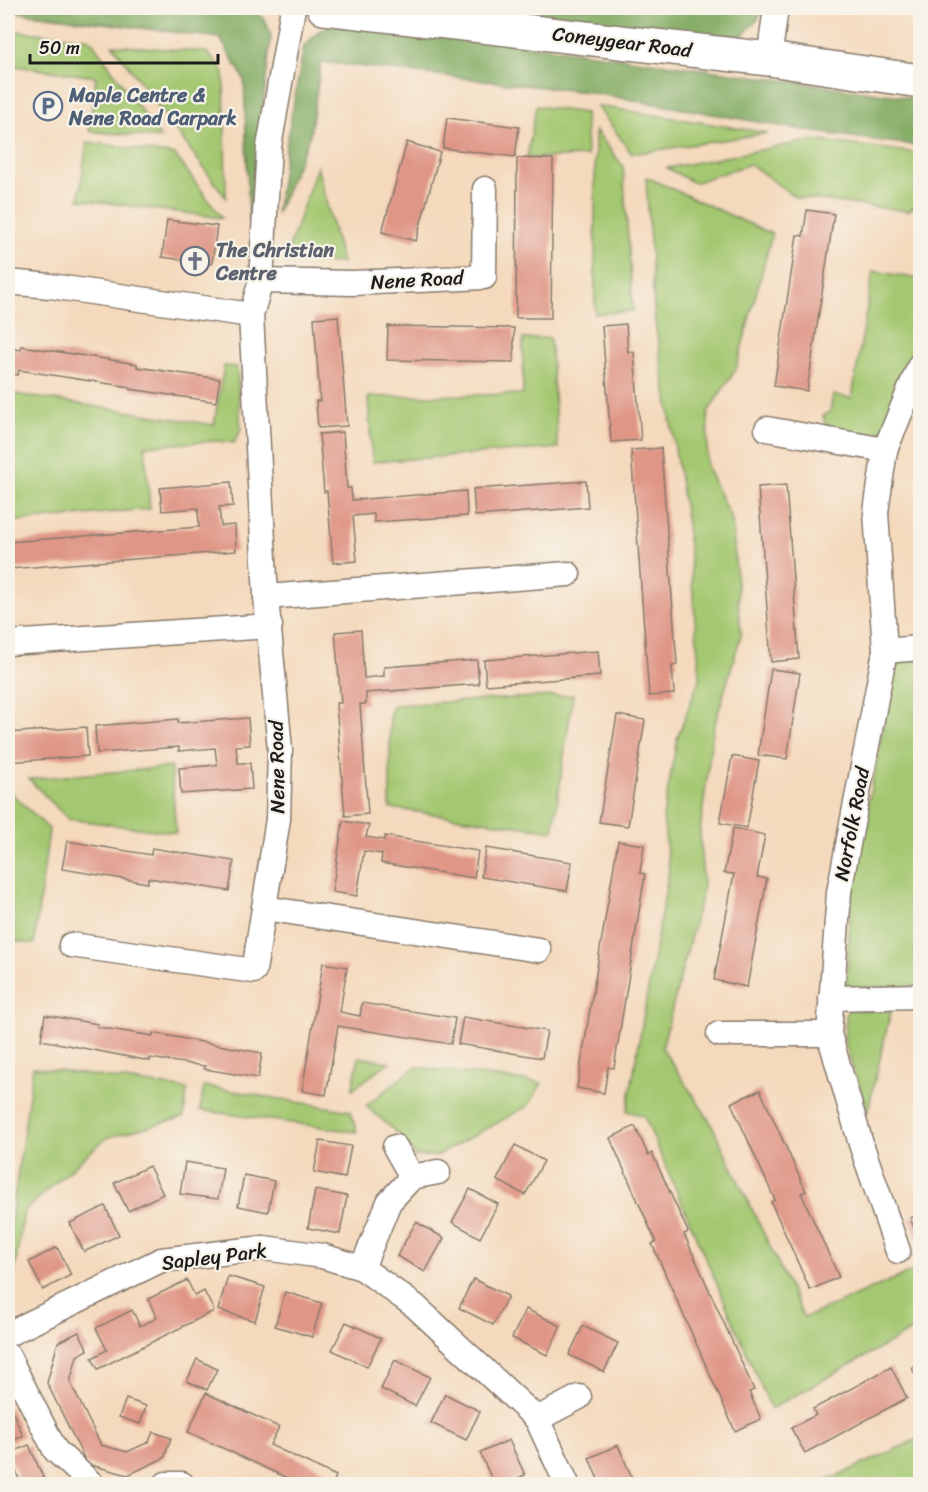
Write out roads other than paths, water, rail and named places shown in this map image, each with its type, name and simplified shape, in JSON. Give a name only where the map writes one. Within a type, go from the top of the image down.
[{"type":"street","name":"Nene Road","points":[[71,945],[254,971],[278,819],[280,761],[267,597],[251,315],[261,281],[269,147],[293,8]]},
{"type":"street","name":"Coneygear Road","points":[[324,8],[770,59],[921,81]]},
{"type":"street","points":[[770,59],[776,8]]},
{"type":"street","name":"Nene Road","points":[[261,281],[353,283],[484,277],[485,189]]},
{"type":"street","points":[[8,282],[251,315]]},
{"type":"street","name":"Norfolk Road","points":[[898,1251],[861,1144],[829,1034],[839,892],[885,651],[876,512],[885,450],[921,365]]},
{"type":"street","points":[[767,429],[885,450]]},
{"type":"street","points":[[267,597],[568,574]]},
{"type":"street","points":[[8,643],[270,626]]},
{"type":"street","points":[[885,651],[921,648]]},
{"type":"street","points":[[264,908],[539,950]]},
{"type":"street","points":[[831,998],[921,996]]},
{"type":"street","points":[[719,1034],[829,1034]]},
{"type":"street","points":[[395,1147],[412,1177]]},
{"type":"street","points":[[362,1268],[389,1202],[412,1177],[438,1172]]},
{"type":"street","name":"Sapley Park","points":[[8,1334],[161,1260],[264,1248],[322,1256],[362,1268],[415,1306],[537,1419],[567,1485]]},
{"type":"street","points":[[8,1356],[55,1450],[92,1485]]},
{"type":"street","points":[[537,1419],[579,1397]]},
{"type":"street","points":[[166,1485],[182,1485]]},
{"type":"place","name":"Maple Centre & Nene Road Carpark","points":[[48,106]]},
{"type":"place","name":"The Christian Centre","points":[[195,261]]}]
